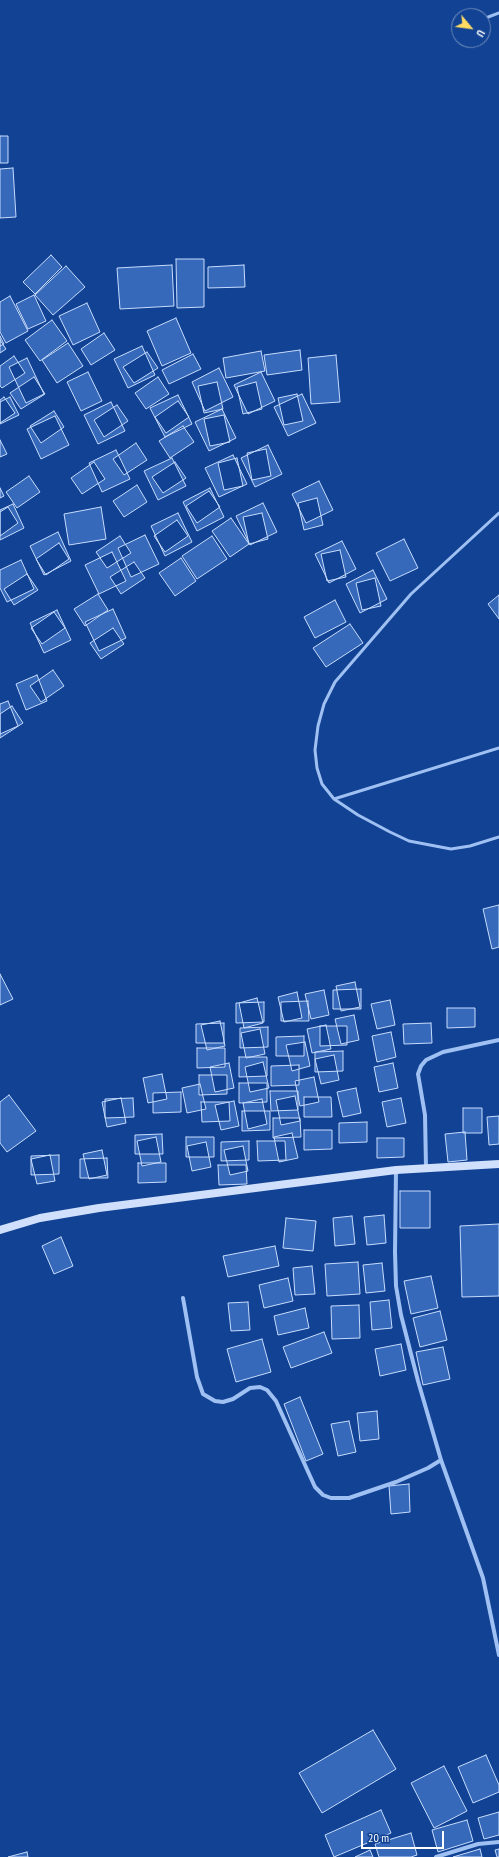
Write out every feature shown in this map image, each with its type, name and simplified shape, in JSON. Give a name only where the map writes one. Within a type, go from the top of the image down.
[{"type":"street","points":[[426,1167],[426,1114],[418,1074],[421,1066],[426,1060],[443,1052],[499,1040]]},
{"type":"street","points":[[0,1230],[40,1218],[99,1208],[396,1170],[426,1167],[499,1164]]},
{"type":"street","points":[[396,1170],[396,1286],[401,1315],[441,1460],[483,1578],[499,1655]]},
{"type":"street","points":[[184,1298],[197,1377],[203,1394],[215,1401],[223,1402],[233,1399],[250,1388],[256,1386],[267,1390],[272,1394],[315,1487],[323,1495],[331,1498],[349,1498],[396,1482],[428,1468],[441,1460]]},
{"type":"street","points":[[436,1857],[478,1844],[499,1842]]},
{"type":"lane","points":[[499,513],[411,594],[335,682],[324,704],[318,726],[315,750],[317,768],[322,784],[334,799],[358,816],[409,842],[451,849],[470,846],[499,837]]},
{"type":"lane","points":[[334,799],[499,748]]},
{"type":"building","points":[[0,136],[8,136],[8,163],[0,163]]},
{"type":"building","points":[[13,168],[16,217],[0,218],[0,169]]},
{"type":"building","points":[[51,255],[62,267],[35,294],[23,282]]},
{"type":"building","points":[[176,259],[204,259],[204,307],[177,308]]},
{"type":"building","points":[[172,265],[174,306],[120,309],[117,268]]},
{"type":"building","points":[[244,265],[245,287],[208,288],[208,267]]},
{"type":"building","points":[[66,266],[85,287],[53,315],[35,295]]},
{"type":"building","points":[[34,295],[46,321],[28,329],[16,304]]},
{"type":"building","points":[[10,296],[28,331],[6,343],[0,332],[0,302]]},
{"type":"building","points":[[87,303],[100,332],[73,345],[59,316]]},
{"type":"building","points":[[176,318],[191,353],[162,366],[147,331]]},
{"type":"building","points":[[52,320],[67,341],[40,361],[25,340]]},
{"type":"building","points":[[104,333],[115,350],[91,365],[81,349]]},
{"type":"building","points":[[0,336],[4,344],[0,346]]},
{"type":"building","points":[[0,340],[6,349],[0,353]]},
{"type":"building","points":[[68,343],[83,366],[57,383],[42,360]]},
{"type":"building","points":[[142,346],[155,375],[128,388],[114,359]]},
{"type":"building","points":[[300,350],[302,370],[267,375],[264,355]]},
{"type":"building","points":[[261,351],[265,371],[226,378],[223,358]]},
{"type":"building","points":[[147,352],[158,368],[134,383],[123,367]]},
{"type":"building","points":[[193,354],[201,369],[169,384],[162,370]]},
{"type":"building","points":[[336,355],[340,402],[311,404],[308,358]]},
{"type":"building","points":[[14,356],[25,373],[2,388],[0,386],[0,366]]},
{"type":"building","points":[[27,358],[44,394],[26,403],[9,367]]},
{"type":"building","points":[[219,368],[233,397],[205,411],[192,382]]},
{"type":"building","points":[[88,372],[102,401],[81,411],[67,382]]},
{"type":"building","points":[[261,372],[275,401],[248,414],[234,385]]},
{"type":"building","points":[[34,377],[45,394],[21,409],[10,393]]},
{"type":"building","points":[[158,377],[169,394],[146,409],[135,393]]},
{"type":"building","points":[[217,382],[223,409],[204,413],[198,386]]},
{"type":"building","points":[[256,382],[262,409],[243,414],[237,387]]},
{"type":"building","points":[[297,394],[303,421],[284,425],[278,398]]},
{"type":"building","points":[[302,394],[316,423],[288,436],[274,407]]},
{"type":"building","points":[[178,395],[192,424],[165,437],[150,408]]},
{"type":"building","points":[[4,397],[15,413],[0,423],[0,400]]},
{"type":"building","points":[[10,397],[19,415],[0,424],[0,402]]},
{"type":"building","points":[[178,401],[189,417],[166,433],[155,417]]},
{"type":"building","points":[[111,402],[125,431],[98,444],[84,415]]},
{"type":"building","points":[[117,405],[128,421],[104,437],[94,420]]},
{"type":"building","points":[[222,409],[236,438],[209,451],[195,422]]},
{"type":"building","points":[[54,411],[64,427],[41,443],[30,426]]},
{"type":"building","points":[[224,415],[230,442],[210,446],[204,419]]},
{"type":"building","points":[[55,416],[69,445],[41,459],[27,429]]},
{"type":"building","points":[[183,426],[194,442],[170,458],[159,441]]},
{"type":"building","points":[[0,440],[7,454],[0,457]]},
{"type":"building","points":[[136,443],[147,460],[124,475],[113,459]]},
{"type":"building","points":[[268,445],[282,474],[255,487],[241,458]]},
{"type":"building","points":[[266,449],[271,476],[252,480],[247,453]]},
{"type":"building","points":[[116,450],[130,479],[102,492],[89,463]]},
{"type":"building","points":[[233,455],[247,484],[219,497],[205,468]]},
{"type":"building","points":[[172,458],[186,486],[158,500],[144,471]]},
{"type":"building","points":[[237,458],[243,486],[224,490],[218,463]]},
{"type":"building","points":[[94,462],[105,479],[82,494],[71,478]]},
{"type":"building","points":[[175,462],[186,478],[163,493],[152,477]]},
{"type":"building","points":[[29,476],[40,492],[17,508],[6,492]]},
{"type":"building","points":[[319,481],[333,510],[306,523],[292,494]]},
{"type":"building","points":[[137,485],[147,502],[124,517],[113,501]]},
{"type":"building","points":[[0,488],[4,496],[0,498]]},
{"type":"building","points":[[210,488],[224,517],[197,531],[183,502]]},
{"type":"building","points":[[209,491],[220,507],[197,523],[186,506]]},
{"type":"building","points":[[317,498],[323,525],[304,530],[298,503]]},
{"type":"building","points":[[263,503],[277,532],[250,545],[236,516]]},
{"type":"building","points":[[13,504],[24,528],[0,540],[0,510]]},
{"type":"building","points":[[8,507],[18,523],[0,536],[0,512]]},
{"type":"building","points":[[101,507],[106,539],[69,545],[64,514]]},
{"type":"building","points":[[178,513],[192,542],[165,556],[151,526]]},
{"type":"building","points":[[262,513],[268,539],[249,544],[243,517]]},
{"type":"building","points":[[231,518],[249,544],[230,557],[212,531]]},
{"type":"building","points":[[177,520],[188,536],[165,552],[154,536]]},
{"type":"building","points":[[58,532],[71,561],[44,575],[30,546]]},
{"type":"building","points":[[145,535],[159,564],[131,577],[118,548]]},
{"type":"building","points":[[120,536],[131,553],[107,568],[96,552]]},
{"type":"building","points":[[212,536],[227,559],[197,579],[182,556]]},
{"type":"building","points":[[404,539],[418,568],[390,581],[376,553]]},
{"type":"building","points":[[342,541],[356,569],[329,583],[315,554]]},
{"type":"building","points":[[59,543],[69,559],[46,575],[36,559]]},
{"type":"building","points":[[340,550],[346,577],[327,581],[321,554]]},
{"type":"building","points":[[112,552],[126,581],[99,594],[85,565]]},
{"type":"building","points":[[181,558],[196,581],[175,596],[159,573]]},
{"type":"building","points":[[21,560],[34,589],[7,602],[0,588],[0,570]]},
{"type":"building","points":[[134,562],[145,578],[121,594],[110,577]]},
{"type":"building","points":[[373,570],[387,599],[360,613],[346,584]]},
{"type":"building","points":[[27,574],[38,590],[14,605],[4,589]]},
{"type":"building","points":[[375,578],[381,606],[362,610],[356,583]]},
{"type":"building","points":[[98,594],[108,610],[85,626],[74,609]]},
{"type":"building","points":[[499,595],[499,619],[488,604]]},
{"type":"building","points":[[335,600],[346,622],[315,638],[304,617]]},
{"type":"building","points":[[113,609],[126,638],[99,651],[85,622]]},
{"type":"building","points":[[57,610],[71,640],[44,653],[30,623]]},
{"type":"building","points":[[54,612],[65,628],[42,644],[31,628]]},
{"type":"building","points":[[350,624],[363,643],[326,667],[313,648]]},
{"type":"building","points":[[113,628],[124,644],[101,659],[90,643]]},
{"type":"building","points":[[53,670],[64,686],[41,702],[30,686]]},
{"type":"building","points":[[37,675],[47,701],[26,710],[16,684]]},
{"type":"building","points":[[8,701],[18,726],[0,734],[0,704]]},
{"type":"building","points":[[12,706],[23,723],[0,738],[0,714]]},
{"type":"building","points":[[499,905],[499,947],[492,949],[483,909]]},
{"type":"building","points":[[0,974],[13,999],[0,1005]]},
{"type":"building","points":[[355,982],[360,1007],[341,1011],[336,986]]},
{"type":"building","points":[[361,989],[361,1009],[333,1009],[333,990]]},
{"type":"building","points":[[324,990],[329,1015],[311,1019],[305,994]]},
{"type":"building","points":[[297,992],[302,1018],[284,1022],[278,997]]},
{"type":"building","points":[[257,998],[263,1023],[244,1028],[239,1003]]},
{"type":"building","points":[[390,1000],[395,1025],[377,1029],[371,1004]]},
{"type":"building","points":[[308,1001],[309,1021],[281,1021],[281,1002]]},
{"type":"building","points":[[264,1002],[264,1022],[236,1023],[236,1003]]},
{"type":"building","points":[[447,1008],[475,1008],[475,1027],[447,1028]]},
{"type":"building","points":[[354,1015],[359,1040],[341,1044],[335,1019]]},
{"type":"building","points":[[220,1021],[225,1046],[207,1050],[201,1025]]},
{"type":"building","points":[[224,1023],[224,1043],[196,1043],[196,1024]]},
{"type":"building","points":[[431,1023],[432,1043],[404,1044],[403,1024]]},
{"type":"building","points":[[326,1025],[331,1049],[312,1053],[307,1029]]},
{"type":"building","points":[[320,1026],[347,1026],[347,1045],[320,1046]]},
{"type":"building","points":[[268,1027],[268,1047],[240,1048],[240,1028]]},
{"type":"building","points":[[260,1029],[265,1054],[246,1058],[241,1033]]},
{"type":"building","points":[[391,1032],[396,1057],[377,1062],[372,1036]]},
{"type":"building","points":[[304,1036],[304,1056],[276,1056],[276,1037]]},
{"type":"building","points":[[305,1042],[310,1066],[292,1071],[286,1045]]},
{"type":"building","points":[[197,1048],[225,1048],[225,1067],[197,1068]]},
{"type":"building","points":[[343,1051],[343,1071],[315,1072],[315,1052]]},
{"type":"building","points":[[334,1055],[339,1080],[321,1084],[315,1059]]},
{"type":"building","points":[[239,1057],[267,1057],[267,1076],[239,1077]]},
{"type":"building","points":[[263,1062],[269,1088],[250,1092],[245,1067]]},
{"type":"building","points":[[229,1063],[234,1088],[215,1092],[210,1067]]},
{"type":"building","points":[[393,1063],[398,1088],[379,1092],[374,1067]]},
{"type":"building","points":[[299,1065],[299,1085],[271,1086],[271,1066]]},
{"type":"building","points":[[162,1074],[167,1099],[148,1103],[143,1078]]},
{"type":"building","points":[[199,1075],[227,1075],[227,1094],[199,1095]]},
{"type":"building","points":[[314,1077],[319,1102],[300,1106],[295,1081]]},
{"type":"building","points":[[239,1083],[267,1083],[267,1102],[239,1103]]},
{"type":"building","points":[[200,1084],[206,1109],[187,1113],[182,1088]]},
{"type":"building","points":[[356,1088],[361,1113],[343,1117],[337,1092]]},
{"type":"building","points":[[270,1091],[298,1091],[298,1110],[271,1111]]},
{"type":"building","points":[[181,1092],[181,1112],[153,1113],[153,1093]]},
{"type":"building","points":[[9,1095],[36,1131],[7,1152],[0,1143],[0,1102]]},
{"type":"building","points":[[295,1096],[300,1121],[281,1125],[276,1100]]},
{"type":"building","points":[[304,1097],[331,1097],[332,1117],[304,1117]]},
{"type":"building","points":[[121,1098],[126,1123],[107,1127],[102,1102]]},
{"type":"building","points":[[133,1098],[134,1117],[105,1118],[105,1099]]},
{"type":"building","points":[[401,1098],[406,1123],[387,1127],[382,1102]]},
{"type":"building","points":[[262,1099],[267,1124],[248,1129],[243,1103]]},
{"type":"building","points":[[234,1101],[239,1126],[221,1130],[215,1105]]},
{"type":"building","points":[[201,1102],[229,1102],[230,1121],[202,1122]]},
{"type":"building","points":[[463,1108],[482,1108],[482,1133],[463,1133]]},
{"type":"building","points":[[242,1111],[270,1111],[270,1130],[242,1131]]},
{"type":"building","points":[[499,1116],[499,1144],[489,1145],[487,1117]]},
{"type":"building","points":[[273,1118],[300,1118],[301,1137],[273,1138]]},
{"type":"building","points":[[367,1122],[367,1142],[339,1143],[339,1123]]},
{"type":"building","points":[[304,1130],[332,1130],[332,1149],[304,1150]]},
{"type":"building","points":[[465,1132],[467,1160],[448,1162],[445,1134]]},
{"type":"building","points":[[292,1133],[298,1158],[279,1162],[274,1137]]},
{"type":"building","points":[[162,1134],[163,1154],[135,1154],[135,1135]]},
{"type":"building","points":[[156,1137],[161,1162],[142,1166],[137,1141]]},
{"type":"building","points":[[186,1137],[214,1137],[214,1157],[186,1157]]},
{"type":"building","points":[[377,1138],[404,1138],[404,1157],[377,1158]]},
{"type":"building","points":[[249,1141],[249,1160],[221,1161],[221,1142]]},
{"type":"building","points":[[257,1141],[285,1141],[286,1160],[258,1161]]},
{"type":"building","points":[[206,1142],[211,1167],[192,1171],[187,1146]]},
{"type":"building","points":[[243,1146],[248,1171],[230,1175],[224,1150]]},
{"type":"building","points":[[102,1150],[107,1175],[89,1179],[83,1154]]},
{"type":"building","points":[[50,1155],[55,1181],[37,1184],[31,1159]]},
{"type":"building","points":[[59,1155],[59,1174],[31,1175],[31,1156]]},
{"type":"building","points":[[107,1158],[108,1178],[80,1178],[80,1159]]},
{"type":"building","points":[[138,1163],[166,1163],[166,1182],[138,1183]]},
{"type":"building","points":[[218,1165],[246,1165],[247,1184],[219,1185]]},
{"type":"building","points":[[400,1191],[430,1191],[430,1228],[400,1228]]},
{"type":"building","points":[[384,1215],[386,1243],[367,1245],[364,1217]]},
{"type":"building","points":[[352,1216],[355,1244],[335,1246],[333,1218]]},
{"type":"building","points":[[286,1218],[316,1221],[313,1251],[283,1248]]},
{"type":"building","points":[[499,1224],[499,1296],[462,1297],[460,1226]]},
{"type":"building","points":[[61,1237],[73,1266],[54,1274],[42,1246]]},
{"type":"building","points":[[275,1246],[279,1266],[228,1277],[223,1256]]},
{"type":"building","points":[[358,1262],[360,1294],[327,1296],[325,1264]]},
{"type":"building","points":[[382,1263],[385,1291],[366,1293],[363,1265]]},
{"type":"building","points":[[312,1266],[315,1294],[295,1295],[293,1268]]},
{"type":"building","points":[[431,1276],[438,1308],[411,1314],[404,1281]]},
{"type":"building","points":[[288,1278],[293,1301],[264,1308],[259,1285]]},
{"type":"building","points":[[389,1300],[392,1328],[372,1330],[370,1302]]},
{"type":"building","points":[[248,1302],[250,1330],[231,1331],[228,1303]]},
{"type":"building","points":[[359,1305],[360,1338],[332,1339],[331,1306]]},
{"type":"building","points":[[305,1308],[309,1328],[278,1335],[274,1316]]},
{"type":"building","points":[[440,1311],[447,1340],[420,1347],[413,1318]]},
{"type":"building","points":[[324,1332],[332,1353],[291,1368],[283,1347]]},
{"type":"building","points":[[262,1339],[271,1372],[236,1382],[227,1349]]},
{"type":"building","points":[[401,1344],[406,1370],[380,1376],[375,1349]]},
{"type":"building","points":[[443,1347],[450,1379],[423,1385],[416,1352]]},
{"type":"building","points":[[300,1397],[323,1454],[306,1461],[284,1404]]},
{"type":"building","points":[[377,1411],[379,1439],[360,1441],[357,1413]]},
{"type":"building","points":[[349,1421],[356,1452],[338,1456],[331,1424]]},
{"type":"building","points":[[409,1484],[410,1512],[391,1514],[389,1486]]},
{"type":"building","points":[[373,1730],[396,1769],[322,1813],[299,1773]]},
{"type":"building","points":[[486,1755],[499,1785],[499,1792],[473,1803],[458,1767]]},
{"type":"building","points":[[444,1766],[467,1811],[434,1828],[411,1783]]},
{"type":"building","points":[[381,1810],[391,1833],[334,1857],[325,1835]]},
{"type":"building","points":[[499,1812],[499,1835],[484,1839],[478,1818]]},
{"type":"building","points":[[467,1820],[473,1841],[438,1852],[432,1830]]},
{"type":"building","points":[[411,1833],[417,1855],[411,1857],[379,1857],[375,1844]]},
{"type":"building","points":[[480,1849],[482,1857],[453,1857]]},
{"type":"building","points":[[499,1849],[499,1857],[497,1857],[495,1850]]},
{"type":"building","points":[[370,1850],[373,1857],[355,1857]]},
{"type":"building","points":[[27,1852],[28,1857],[8,1857]]}]
